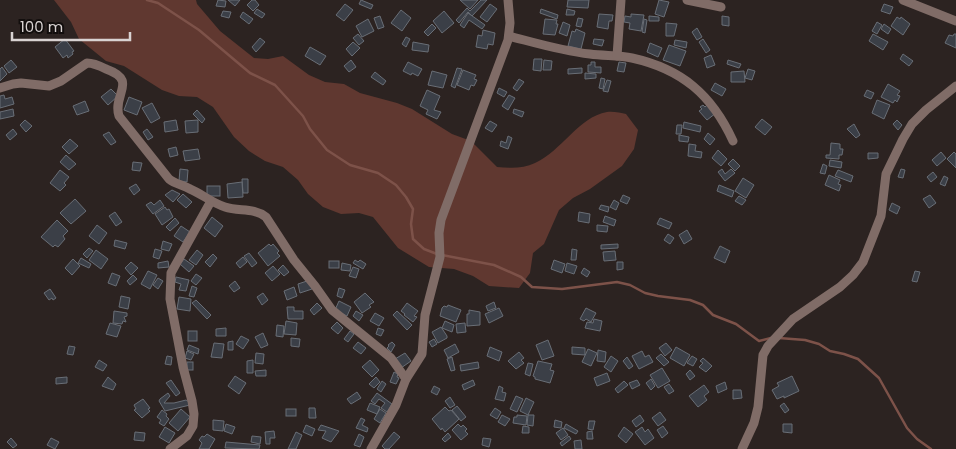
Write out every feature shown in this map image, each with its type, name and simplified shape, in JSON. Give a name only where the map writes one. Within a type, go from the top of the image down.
[{"type":"street","points":[[371,449],[396,405],[406,380],[422,354],[426,315],[440,253],[439,233],[441,220],[503,57],[509,36],[508,0]]},
{"type":"street","points":[[617,56],[621,0]]},
{"type":"street","points":[[686,0],[721,7]]},
{"type":"street","points":[[903,0],[956,21]]},
{"type":"street","points":[[509,36],[552,48],[591,54],[631,57],[665,68],[688,81],[708,100],[723,119],[733,141]]},
{"type":"street","points":[[0,88],[21,83],[49,86],[87,63],[115,72],[124,83],[118,108],[119,116],[174,183],[192,190],[225,208],[260,213],[266,217],[294,260],[332,310],[391,358],[406,380]]},
{"type":"street","points":[[742,449],[748,439],[758,407],[763,355],[768,346],[793,319],[840,287],[863,262],[881,216],[886,174],[903,139],[912,124],[926,110],[956,86]]},
{"type":"street","points":[[170,449],[187,436],[193,426],[194,414],[170,299],[171,273],[211,201]]},
{"type":"shaded area","points":[[54,0],[196,0],[197,4],[220,31],[254,58],[268,59],[283,56],[309,75],[325,82],[344,84],[360,93],[412,109],[452,134],[471,141],[497,167],[521,167],[545,158],[587,120],[607,112],[626,114],[638,130],[634,149],[622,166],[590,189],[573,198],[559,210],[544,244],[533,253],[530,273],[519,288],[489,286],[473,276],[454,269],[429,267],[398,248],[373,217],[359,213],[341,214],[323,207],[283,167],[265,161],[249,151],[234,137],[213,107],[197,97],[179,96],[162,90],[124,66],[106,61],[79,39],[71,22]]},
{"type":"building","points":[[218,0],[226,1],[225,7],[216,6]]},
{"type":"building","points":[[228,0],[240,0],[235,6]]},
{"type":"building","points":[[252,0],[255,0],[259,5],[253,11],[247,5]]},
{"type":"building","points":[[361,0],[373,5],[371,9],[359,4]]},
{"type":"building","points":[[460,0],[478,0],[470,9]]},
{"type":"building","points":[[481,0],[487,0],[472,16],[468,12],[459,23],[456,20],[467,8],[470,11]]},
{"type":"building","points":[[568,0],[589,0],[588,8],[567,7]]},
{"type":"building","points":[[659,0],[669,2],[664,17],[655,14]]},
{"type":"building","points":[[345,4],[353,10],[344,21],[336,15]]},
{"type":"building","points":[[490,4],[497,9],[487,22],[480,17]]},
{"type":"building","points":[[884,4],[893,7],[890,14],[881,11]]},
{"type":"building","points":[[257,9],[265,14],[262,18],[254,13]]},
{"type":"building","points":[[541,9],[558,15],[557,19],[540,13]]},
{"type":"building","points":[[567,9],[575,11],[574,15],[566,15]]},
{"type":"building","points":[[401,10],[411,18],[402,31],[391,23]]},
{"type":"building","points":[[223,11],[231,12],[229,18],[221,16]]},
{"type":"building","points":[[444,11],[454,23],[442,33],[433,21]]},
{"type":"building","points":[[243,12],[253,19],[249,24],[240,17]]},
{"type":"building","points":[[468,13],[485,25],[482,29],[469,20],[464,28],[460,25]]},
{"type":"building","points":[[599,14],[613,15],[612,21],[609,21],[608,29],[597,27]]},
{"type":"building","points":[[631,14],[644,15],[641,31],[629,29],[630,23],[624,22],[625,16],[631,17]]},
{"type":"building","points":[[380,16],[384,27],[378,29],[374,18]]},
{"type":"building","points":[[649,16],[659,17],[659,21],[649,21]]},
{"type":"building","points":[[722,16],[729,17],[729,26],[722,25]]},
{"type":"building","points":[[897,17],[900,19],[901,17],[910,24],[903,35],[891,26]]},
{"type":"building","points":[[578,18],[583,19],[581,27],[576,26]]},
{"type":"building","points":[[368,19],[374,31],[362,37],[356,26]]},
{"type":"building","points":[[545,19],[557,20],[556,24],[558,24],[555,35],[543,34]]},
{"type":"building","points":[[644,19],[647,20],[645,33],[642,32]]},
{"type":"building","points":[[563,22],[570,25],[567,36],[559,33]]},
{"type":"building","points":[[877,22],[882,25],[877,34],[872,31]]},
{"type":"building","points":[[666,23],[677,24],[674,36],[666,36]]},
{"type":"building","points":[[432,24],[436,28],[428,36],[424,32]]},
{"type":"building","points":[[884,24],[891,29],[888,34],[881,29]]},
{"type":"building","points":[[697,28],[702,37],[697,40],[692,32]]},
{"type":"building","points":[[576,29],[585,33],[581,49],[568,46],[572,31],[575,32]]},
{"type":"building","points":[[483,30],[495,33],[493,45],[488,44],[487,49],[476,47],[478,35],[482,36]]},
{"type":"building","points":[[358,34],[364,41],[359,45],[353,38]]},
{"type":"building","points":[[873,34],[888,42],[883,50],[869,41]]},
{"type":"building","points":[[956,34],[956,48],[945,43],[949,35],[953,36]]},
{"type":"building","points":[[406,37],[410,39],[406,47],[402,44]]},
{"type":"building","points":[[260,38],[265,42],[256,52],[252,47]]},
{"type":"building","points":[[65,39],[74,51],[68,58],[67,55],[63,58],[55,47]]},
{"type":"building","points":[[594,39],[604,40],[602,46],[593,44]]},
{"type":"building","points":[[703,39],[710,50],[706,53],[699,42]]},
{"type":"building","points":[[675,40],[687,42],[686,48],[674,45]]},
{"type":"building","points":[[353,42],[360,48],[352,56],[346,49]]},
{"type":"building","points":[[413,42],[429,45],[428,52],[412,50]]},
{"type":"building","points":[[650,43],[662,48],[658,57],[647,52]]},
{"type":"building","points":[[669,45],[686,51],[680,66],[663,60]]},
{"type":"building","points":[[310,47],[326,56],[320,65],[305,56]]},
{"type":"building","points":[[903,54],[913,61],[909,66],[900,59]]},
{"type":"building","points":[[711,55],[715,65],[707,68],[704,58]]},
{"type":"building","points":[[534,59],[542,59],[541,71],[533,70]]},
{"type":"building","points":[[11,60],[17,67],[9,73],[4,66]]},
{"type":"building","points":[[351,60],[356,67],[349,72],[344,66]]},
{"type":"building","points":[[544,60],[552,61],[551,70],[543,70]]},
{"type":"building","points":[[728,60],[741,64],[739,68],[727,64]]},
{"type":"building","points":[[408,62],[422,69],[418,76],[403,71]]},
{"type":"building","points":[[591,62],[595,62],[595,67],[601,67],[601,73],[588,72],[588,65],[591,65]]},
{"type":"building","points":[[619,62],[626,63],[624,72],[617,71]]},
{"type":"building","points":[[2,67],[7,74],[0,81],[0,69]]},
{"type":"building","points":[[457,68],[462,69],[455,88],[451,86]]},
{"type":"building","points":[[582,68],[582,73],[568,74],[568,69]]},
{"type":"building","points":[[748,69],[755,71],[752,80],[745,78]]},
{"type":"building","points":[[463,70],[476,75],[474,79],[477,80],[474,86],[471,85],[469,90],[457,85]]},
{"type":"building","points":[[432,71],[447,75],[443,88],[428,85]]},
{"type":"building","points":[[744,71],[745,82],[731,82],[731,72]]},
{"type":"building","points":[[375,72],[386,81],[383,85],[371,77]]},
{"type":"building","points":[[585,73],[596,74],[596,78],[585,79]]},
{"type":"building","points":[[601,78],[605,79],[603,89],[599,88]]},
{"type":"building","points":[[519,79],[524,82],[517,91],[513,88]]},
{"type":"building","points":[[607,80],[611,81],[608,92],[603,91]]},
{"type":"building","points":[[715,83],[726,89],[722,96],[711,90]]},
{"type":"building","points":[[888,84],[900,91],[897,95],[900,96],[897,102],[895,100],[893,103],[881,97]]},
{"type":"building","points":[[499,88],[507,92],[504,97],[497,93]]},
{"type":"building","points":[[111,89],[118,96],[108,105],[101,97]]},
{"type":"building","points":[[427,90],[440,96],[434,110],[441,112],[437,119],[426,114],[428,110],[420,106]]},
{"type":"building","points":[[867,90],[874,93],[871,99],[864,96]]},
{"type":"building","points":[[4,95],[5,99],[12,97],[14,104],[0,108],[0,96]]},
{"type":"building","points":[[509,95],[515,98],[508,110],[502,106]]},
{"type":"building","points":[[129,97],[142,102],[137,115],[124,110]]},
{"type":"building","points":[[877,100],[890,105],[884,119],[872,113]]},
{"type":"building","points":[[85,101],[89,111],[77,115],[73,106]]},
{"type":"building","points":[[152,103],[160,118],[151,123],[142,108]]},
{"type":"building","points":[[708,104],[716,113],[707,120],[699,111],[702,109],[700,107],[703,105],[705,107]]},
{"type":"building","points":[[13,109],[14,116],[0,119],[0,112]]},
{"type":"building","points":[[514,109],[524,112],[522,117],[513,113]]},
{"type":"building","points":[[197,110],[205,119],[202,123],[193,114]]},
{"type":"building","points":[[762,119],[772,127],[765,135],[755,127]]},
{"type":"building","points":[[25,120],[32,126],[26,132],[20,125]]},
{"type":"building","points":[[176,120],[178,130],[165,132],[164,122]]},
{"type":"building","points":[[198,120],[198,132],[186,133],[185,121]]},
{"type":"building","points":[[897,120],[902,125],[898,130],[893,124]]},
{"type":"building","points":[[490,121],[497,125],[492,132],[485,128]]},
{"type":"building","points":[[684,122],[701,126],[700,132],[683,128]]},
{"type":"building","points":[[854,124],[860,135],[856,138],[847,129]]},
{"type":"building","points":[[677,125],[682,125],[681,134],[676,134]]},
{"type":"building","points":[[13,129],[17,134],[10,140],[6,135]]},
{"type":"building","points":[[147,129],[153,137],[148,140],[143,132]]},
{"type":"building","points":[[109,132],[116,142],[111,145],[103,135]]},
{"type":"building","points":[[708,133],[715,139],[710,145],[704,139]]},
{"type":"building","points":[[679,135],[689,137],[688,142],[679,141]]},
{"type":"building","points":[[508,136],[512,138],[508,149],[500,146],[501,141],[506,143]]},
{"type":"building","points":[[70,139],[78,146],[69,154],[62,147]]},
{"type":"building","points":[[831,143],[840,144],[840,149],[843,149],[839,159],[826,158],[826,155],[830,155]]},
{"type":"building","points":[[689,144],[696,145],[695,151],[702,152],[701,158],[688,156]]},
{"type":"building","points":[[176,147],[178,155],[170,157],[168,149]]},
{"type":"building","points":[[198,149],[200,159],[185,161],[183,151]]},
{"type":"building","points":[[718,150],[727,159],[721,166],[712,158]]},
{"type":"building","points":[[941,152],[946,158],[937,166],[932,160]]},
{"type":"building","points":[[954,152],[956,154],[956,168],[947,159]]},
{"type":"building","points":[[868,153],[878,153],[878,158],[868,159]]},
{"type":"building","points":[[66,155],[76,164],[69,170],[60,162]]},
{"type":"building","points":[[733,159],[740,166],[735,171],[728,164]]},
{"type":"building","points":[[830,160],[842,162],[841,168],[829,166]]},
{"type":"building","points":[[133,162],[142,163],[140,171],[132,170]]},
{"type":"building","points":[[823,164],[827,166],[825,174],[820,173]]},
{"type":"building","points":[[180,169],[188,170],[187,182],[179,181]]},
{"type":"building","points":[[722,169],[725,174],[731,169],[735,173],[725,181],[718,172]]},
{"type":"building","points":[[901,169],[905,170],[903,178],[898,177]]},
{"type":"building","points":[[60,170],[69,177],[64,183],[66,185],[60,191],[50,183]]},
{"type":"building","points":[[838,170],[853,176],[851,182],[835,176]]},
{"type":"building","points":[[933,172],[937,177],[931,182],[927,177]]},
{"type":"building","points":[[829,175],[840,180],[838,184],[841,185],[839,191],[825,185]]},
{"type":"building","points":[[944,176],[948,178],[945,186],[940,184]]},
{"type":"building","points":[[743,178],[754,185],[746,198],[735,191]]},
{"type":"building","points":[[242,179],[248,179],[248,193],[243,193]]},
{"type":"building","points":[[242,182],[243,197],[228,198],[227,184]]},
{"type":"building","points":[[136,184],[140,190],[134,195],[129,188]]},
{"type":"building","points":[[719,185],[734,191],[732,197],[717,191]]},
{"type":"building","points":[[207,186],[220,186],[220,196],[207,196]]},
{"type":"building","points":[[172,190],[180,194],[173,202],[165,195]]},
{"type":"building","points":[[183,194],[192,202],[186,208],[177,200]]},
{"type":"building","points":[[623,195],[630,198],[627,204],[620,201]]},
{"type":"building","points":[[930,195],[936,203],[929,208],[923,199]]},
{"type":"building","points":[[739,196],[746,200],[742,205],[735,201]]},
{"type":"building","points":[[75,199],[86,211],[71,224],[60,213]]},
{"type":"building","points":[[160,200],[164,206],[153,214],[146,205],[151,202],[154,205]]},
{"type":"building","points":[[614,200],[619,203],[616,210],[610,207]]},
{"type":"building","points":[[892,203],[900,207],[897,214],[889,210]]},
{"type":"building","points":[[601,205],[609,207],[608,212],[599,209]]},
{"type":"building","points":[[165,207],[167,210],[169,209],[173,217],[162,225],[155,214]]},
{"type":"building","points":[[115,212],[122,222],[116,226],[109,216]]},
{"type":"building","points":[[579,212],[590,214],[589,223],[578,221]]},
{"type":"building","points":[[605,216],[616,220],[614,226],[603,222]]},
{"type":"building","points":[[212,217],[223,226],[215,237],[204,228]]},
{"type":"building","points":[[175,218],[179,223],[170,231],[166,227]]},
{"type":"building","points":[[660,218],[672,223],[669,229],[657,224]]},
{"type":"building","points":[[57,220],[68,231],[63,236],[65,239],[58,247],[55,245],[53,247],[41,237]]},
{"type":"building","points":[[97,225],[107,233],[99,244],[89,236]]},
{"type":"building","points":[[597,225],[608,226],[607,232],[597,231]]},
{"type":"building","points":[[181,226],[190,232],[183,242],[174,236]]},
{"type":"building","points":[[687,230],[692,239],[684,244],[679,235]]},
{"type":"building","points":[[668,234],[674,238],[670,244],[664,240]]},
{"type":"building","points":[[115,240],[127,243],[125,249],[114,246]]},
{"type":"building","points":[[163,241],[172,244],[169,251],[161,249]]},
{"type":"building","points":[[269,244],[271,246],[273,244],[279,251],[277,253],[280,256],[268,266],[258,253]]},
{"type":"building","points":[[618,244],[618,248],[601,249],[601,245]]},
{"type":"building","points":[[720,246],[730,251],[725,263],[714,258]]},
{"type":"building","points":[[89,248],[93,251],[87,258],[83,254]]},
{"type":"building","points":[[155,249],[162,251],[159,259],[153,257]]},
{"type":"building","points":[[572,249],[577,250],[576,260],[571,260]]},
{"type":"building","points":[[96,250],[108,259],[101,269],[89,260]]},
{"type":"building","points":[[197,250],[203,255],[196,265],[189,260]]},
{"type":"building","points":[[615,251],[616,260],[604,261],[603,252]]},
{"type":"building","points":[[249,253],[257,263],[252,267],[244,256]]},
{"type":"building","points":[[213,254],[217,258],[210,267],[205,262]]},
{"type":"building","points":[[243,257],[247,262],[240,268],[236,263]]},
{"type":"building","points":[[81,258],[91,264],[89,268],[78,263]]},
{"type":"building","points":[[73,259],[80,266],[72,275],[65,268]]},
{"type":"building","points":[[184,259],[194,266],[189,272],[180,264]]},
{"type":"building","points":[[355,260],[358,262],[360,260],[366,264],[363,269],[353,263]]},
{"type":"building","points":[[554,260],[565,264],[562,273],[551,269]]},
{"type":"building","points":[[168,261],[169,267],[158,268],[158,263]]},
{"type":"building","points":[[329,261],[339,261],[339,268],[329,268]]},
{"type":"building","points":[[131,262],[138,268],[131,275],[125,268]]},
{"type":"building","points":[[617,262],[623,262],[623,269],[617,270]]},
{"type":"building","points":[[342,263],[351,265],[350,271],[341,270]]},
{"type":"building","points":[[567,263],[577,266],[574,274],[565,271]]},
{"type":"building","points":[[283,265],[289,272],[284,276],[278,270]]},
{"type":"building","points":[[273,266],[280,274],[272,281],[265,273]]},
{"type":"building","points":[[353,267],[359,269],[356,278],[349,276]]},
{"type":"building","points":[[584,268],[590,272],[587,277],[581,273]]},
{"type":"building","points":[[148,271],[157,275],[150,289],[141,284]]},
{"type":"building","points":[[915,271],[920,272],[917,282],[912,281]]},
{"type":"building","points":[[112,273],[120,276],[116,286],[108,283]]},
{"type":"building","points":[[196,274],[202,278],[196,285],[191,281]]},
{"type":"building","points":[[133,275],[137,279],[130,285],[127,281]]},
{"type":"building","points":[[176,277],[189,280],[186,291],[179,290],[181,284],[175,282]]},
{"type":"building","points":[[158,278],[163,281],[158,289],[153,285]]},
{"type":"building","points":[[310,280],[312,289],[300,293],[298,284]]},
{"type":"building","points":[[235,281],[240,288],[234,292],[229,286]]},
{"type":"building","points":[[192,286],[197,288],[194,297],[189,296]]},
{"type":"building","points":[[294,287],[297,296],[287,300],[284,291]]},
{"type":"building","points":[[339,288],[345,290],[342,298],[337,296]]},
{"type":"building","points":[[50,289],[56,298],[53,300],[52,298],[49,300],[44,293]]},
{"type":"building","points":[[263,293],[268,300],[262,305],[257,297]]},
{"type":"building","points":[[365,293],[374,302],[369,305],[371,307],[362,313],[354,302]]},
{"type":"building","points":[[121,296],[130,298],[128,309],[119,307]]},
{"type":"building","points":[[179,297],[191,299],[190,311],[177,309]]},
{"type":"building","points":[[196,300],[211,315],[207,319],[192,303]]},
{"type":"building","points":[[339,301],[351,307],[347,316],[335,310]]},
{"type":"building","points":[[494,302],[496,308],[488,311],[486,306]]},
{"type":"building","points":[[317,303],[322,308],[314,315],[310,310]]},
{"type":"building","points":[[407,303],[418,311],[414,316],[417,317],[413,322],[401,311]]},
{"type":"building","points":[[448,305],[461,310],[456,322],[440,316],[442,308]]},
{"type":"building","points":[[287,307],[294,307],[294,311],[303,311],[303,319],[288,319]]},
{"type":"building","points":[[499,308],[503,316],[489,323],[485,314]]},
{"type":"building","points":[[586,308],[596,313],[591,322],[586,319],[584,321],[580,319]]},
{"type":"building","points":[[469,310],[480,312],[480,325],[467,326]]},
{"type":"building","points":[[114,311],[127,313],[127,316],[124,317],[126,322],[123,321],[122,324],[113,323]]},
{"type":"building","points":[[356,311],[363,315],[359,321],[353,316]]},
{"type":"building","points":[[397,311],[412,325],[407,330],[393,315]]},
{"type":"building","points":[[375,313],[384,318],[379,326],[370,321]]},
{"type":"building","points":[[594,319],[602,321],[600,331],[585,328],[587,322],[593,323]]},
{"type":"building","points":[[286,321],[297,323],[296,335],[284,334]]},
{"type":"building","points":[[445,321],[454,325],[452,332],[442,328]]},
{"type":"building","points":[[337,322],[343,328],[338,334],[331,328]]},
{"type":"building","points":[[110,323],[121,326],[117,337],[106,334]]},
{"type":"building","points":[[465,323],[466,332],[457,333],[456,324]]},
{"type":"building","points":[[277,325],[284,326],[283,337],[276,336]]},
{"type":"building","points":[[441,327],[447,338],[438,343],[432,332]]},
{"type":"building","points":[[226,328],[226,336],[216,336],[216,329]]},
{"type":"building","points":[[378,328],[384,330],[381,336],[376,334]]},
{"type":"building","points":[[188,331],[197,331],[197,341],[188,341]]},
{"type":"building","points":[[350,331],[354,334],[348,342],[344,339]]},
{"type":"building","points":[[263,333],[268,345],[261,348],[255,337]]},
{"type":"building","points":[[241,336],[249,340],[243,349],[236,344]]},
{"type":"building","points":[[291,338],[300,339],[299,347],[291,346]]},
{"type":"building","points":[[434,339],[437,344],[432,347],[429,342]]},
{"type":"building","points":[[548,340],[554,356],[542,360],[536,345]]},
{"type":"building","points":[[233,341],[233,350],[228,350],[228,342]]},
{"type":"building","points":[[358,342],[366,348],[361,354],[353,348]]},
{"type":"building","points":[[392,342],[395,345],[391,352],[387,348]]},
{"type":"building","points":[[214,343],[224,344],[222,358],[211,357]]},
{"type":"building","points":[[666,343],[672,350],[665,356],[659,348]]},
{"type":"building","points":[[455,344],[459,352],[448,358],[444,350]]},
{"type":"building","points":[[189,345],[199,349],[198,354],[187,350]]},
{"type":"building","points":[[69,346],[75,347],[73,355],[67,354]]},
{"type":"building","points":[[490,347],[502,352],[499,361],[487,356]]},
{"type":"building","points":[[572,347],[585,348],[585,355],[572,354]]},
{"type":"building","points":[[676,347],[690,355],[684,366],[670,358]]},
{"type":"building","points":[[588,349],[597,353],[591,366],[582,362]]},
{"type":"building","points":[[598,350],[606,352],[605,362],[597,361]]},
{"type":"building","points":[[187,351],[194,354],[191,360],[185,358]]},
{"type":"building","points":[[642,351],[645,357],[649,355],[653,362],[639,369],[632,356]]},
{"type":"building","points":[[519,352],[524,358],[521,360],[524,363],[516,369],[508,361]]},
{"type":"building","points":[[256,353],[264,354],[263,364],[255,363]]},
{"type":"building","points":[[405,353],[411,361],[401,368],[395,359]]},
{"type":"building","points":[[661,354],[669,362],[664,366],[656,358]]},
{"type":"building","points":[[167,356],[172,357],[171,365],[165,364]]},
{"type":"building","points":[[611,356],[618,361],[611,372],[604,367]]},
{"type":"building","points":[[692,356],[697,359],[693,366],[687,363]]},
{"type":"building","points":[[452,357],[455,370],[451,371],[447,359]]},
{"type":"building","points":[[627,357],[633,366],[629,369],[623,361]]},
{"type":"building","points":[[703,358],[712,366],[706,372],[699,367],[703,363],[700,361]]},
{"type":"building","points":[[99,360],[107,365],[103,371],[95,367]]},
{"type":"building","points":[[253,360],[253,373],[247,373],[247,361]]},
{"type":"building","points":[[370,360],[379,370],[372,377],[362,367]]},
{"type":"building","points":[[538,361],[552,364],[550,370],[554,371],[550,383],[535,379],[533,376]]},
{"type":"building","points":[[187,362],[193,362],[193,370],[187,370]]},
{"type":"building","points":[[478,362],[479,368],[461,371],[460,365]]},
{"type":"building","points":[[528,363],[533,364],[530,376],[525,374]]},
{"type":"building","points":[[662,368],[670,381],[658,388],[650,375]]},
{"type":"building","points":[[266,370],[266,376],[256,376],[255,371]]},
{"type":"building","points":[[690,370],[695,376],[690,380],[686,374]]},
{"type":"building","points":[[394,372],[398,374],[397,377],[399,378],[396,384],[390,382]]},
{"type":"building","points":[[607,373],[610,381],[597,386],[594,378]]},
{"type":"building","points":[[235,376],[246,383],[239,394],[228,386]]},
{"type":"building","points":[[792,376],[799,391],[777,399],[772,390],[779,386],[777,383]]},
{"type":"building","points":[[67,377],[67,383],[56,384],[56,378]]},
{"type":"building","points":[[108,377],[116,384],[113,390],[102,386]]},
{"type":"building","points":[[376,377],[380,382],[374,388],[369,384]]},
{"type":"building","points":[[651,379],[655,386],[651,390],[646,383]]},
{"type":"building","points":[[171,380],[180,393],[176,396],[166,383]]},
{"type":"building","points":[[473,380],[475,385],[464,390],[462,385]]},
{"type":"building","points":[[637,380],[640,385],[632,389],[629,383]]},
{"type":"building","points":[[382,381],[386,384],[381,392],[377,389]]},
{"type":"building","points":[[624,381],[628,385],[618,393],[615,389]]},
{"type":"building","points":[[725,382],[727,389],[718,393],[716,386]]},
{"type":"building","points":[[669,384],[674,391],[669,394],[664,387]]},
{"type":"building","points":[[704,385],[709,392],[704,396],[707,400],[698,407],[689,396]]},
{"type":"building","points":[[434,386],[440,389],[437,395],[431,392]]},
{"type":"building","points":[[499,386],[503,388],[502,392],[506,393],[504,401],[495,399]]},
{"type":"building","points":[[733,390],[741,390],[742,398],[733,399]]},
{"type":"building","points":[[357,392],[361,398],[351,404],[347,399]]},
{"type":"building","points":[[168,393],[170,396],[164,403],[186,400],[191,403],[190,405],[165,411],[159,401]]},
{"type":"building","points":[[377,393],[392,404],[387,412],[381,408],[385,403],[379,399],[375,404],[371,401]]},
{"type":"building","points":[[516,396],[523,399],[517,412],[510,409]]},
{"type":"building","points":[[450,397],[455,405],[450,408],[445,401]]},
{"type":"building","points":[[526,398],[534,402],[528,415],[520,411]]},
{"type":"building","points":[[143,399],[150,408],[148,409],[150,411],[142,418],[134,410],[136,409],[134,405]]},
{"type":"building","points":[[370,403],[380,407],[377,414],[367,410]]},
{"type":"building","points":[[784,403],[789,410],[785,413],[780,406]]},
{"type":"building","points":[[457,406],[466,417],[461,421],[452,410]]},
{"type":"building","points":[[445,407],[449,411],[451,410],[459,419],[445,432],[432,419]]},
{"type":"building","points":[[309,408],[315,408],[316,418],[309,418]]},
{"type":"building","points":[[495,408],[501,412],[497,419],[490,415]]},
{"type":"building","points":[[181,409],[190,417],[178,431],[169,423]]},
{"type":"building","points":[[286,409],[296,409],[296,416],[286,416]]},
{"type":"building","points":[[380,409],[386,413],[380,423],[374,419]]},
{"type":"building","points":[[162,410],[169,419],[164,426],[159,423],[161,420],[157,417]]},
{"type":"building","points":[[660,412],[666,420],[658,426],[652,418]]},
{"type":"building","points":[[502,415],[510,419],[505,426],[498,422]]},
{"type":"building","points":[[517,415],[527,416],[526,425],[513,423],[514,417],[517,417]]},
{"type":"building","points":[[528,415],[534,415],[533,426],[527,425]]},
{"type":"building","points":[[640,415],[644,421],[636,427],[632,421]]},
{"type":"building","points":[[361,418],[365,420],[362,425],[368,428],[367,432],[356,428]]},
{"type":"building","points":[[213,420],[224,421],[223,431],[213,430]]},
{"type":"building","points":[[555,420],[562,422],[561,428],[554,427]]},
{"type":"building","points":[[589,421],[595,421],[593,430],[588,429]]},
{"type":"building","points":[[226,424],[235,427],[232,434],[224,431]]},
{"type":"building","points":[[458,424],[461,427],[463,425],[467,429],[465,431],[468,434],[461,440],[452,430]]},
{"type":"building","points":[[566,424],[578,431],[576,434],[564,428]]},
{"type":"building","points":[[783,424],[792,424],[792,433],[783,432]]},
{"type":"building","points":[[306,425],[315,429],[312,436],[303,432]]},
{"type":"building","points":[[321,425],[339,431],[331,442],[322,438],[326,431],[318,430]]},
{"type":"building","points":[[523,426],[529,427],[529,433],[522,433]]},
{"type":"building","points":[[663,426],[668,433],[662,438],[657,430]]},
{"type":"building","points":[[165,427],[175,433],[169,443],[159,437]]},
{"type":"building","points":[[624,427],[633,434],[626,443],[618,436]]},
{"type":"building","points":[[642,427],[645,432],[648,429],[654,438],[645,445],[635,432]]},
{"type":"building","points":[[563,428],[568,435],[561,440],[556,433]]},
{"type":"building","points":[[274,431],[275,438],[270,438],[270,444],[266,444],[265,432]]},
{"type":"building","points":[[592,431],[593,439],[587,439],[587,432]]},
{"type":"building","points":[[135,432],[145,433],[144,441],[134,440]]},
{"type":"building","points":[[296,432],[302,435],[296,449],[288,449]]},
{"type":"building","points":[[394,432],[400,437],[389,449],[385,449],[382,446]]},
{"type":"building","points":[[448,433],[451,437],[445,442],[442,439]]},
{"type":"building","points":[[207,434],[215,439],[209,449],[199,449],[202,443],[199,440]]},
{"type":"building","points":[[359,434],[364,437],[360,447],[354,445]]},
{"type":"building","points":[[252,436],[261,437],[260,444],[251,442]]},
{"type":"building","points":[[569,436],[571,439],[562,446],[560,443]]},
{"type":"building","points":[[11,438],[17,445],[13,448],[7,442]]},
{"type":"building","points":[[51,438],[59,442],[55,449],[47,445]]},
{"type":"building","points":[[483,438],[491,439],[489,447],[482,445]]},
{"type":"building","points":[[581,440],[582,449],[575,449],[574,441]]},
{"type":"building","points":[[226,442],[260,445],[259,449],[225,448]]},
{"type":"waterway","points":[[147,0],[158,3],[199,30],[250,73],[275,85],[303,116],[310,129],[327,150],[350,165],[378,173],[396,185],[413,209],[411,224],[413,239],[424,249],[437,254]]},
{"type":"waterway","points":[[442,255],[494,265],[521,277],[532,287],[562,289],[617,282],[630,285],[645,293],[690,300],[703,305],[713,315],[736,324],[759,341],[771,338]]},
{"type":"waterway","points":[[779,338],[805,340],[819,344],[830,351],[858,359],[879,378],[907,428],[917,439],[931,449]]}]
